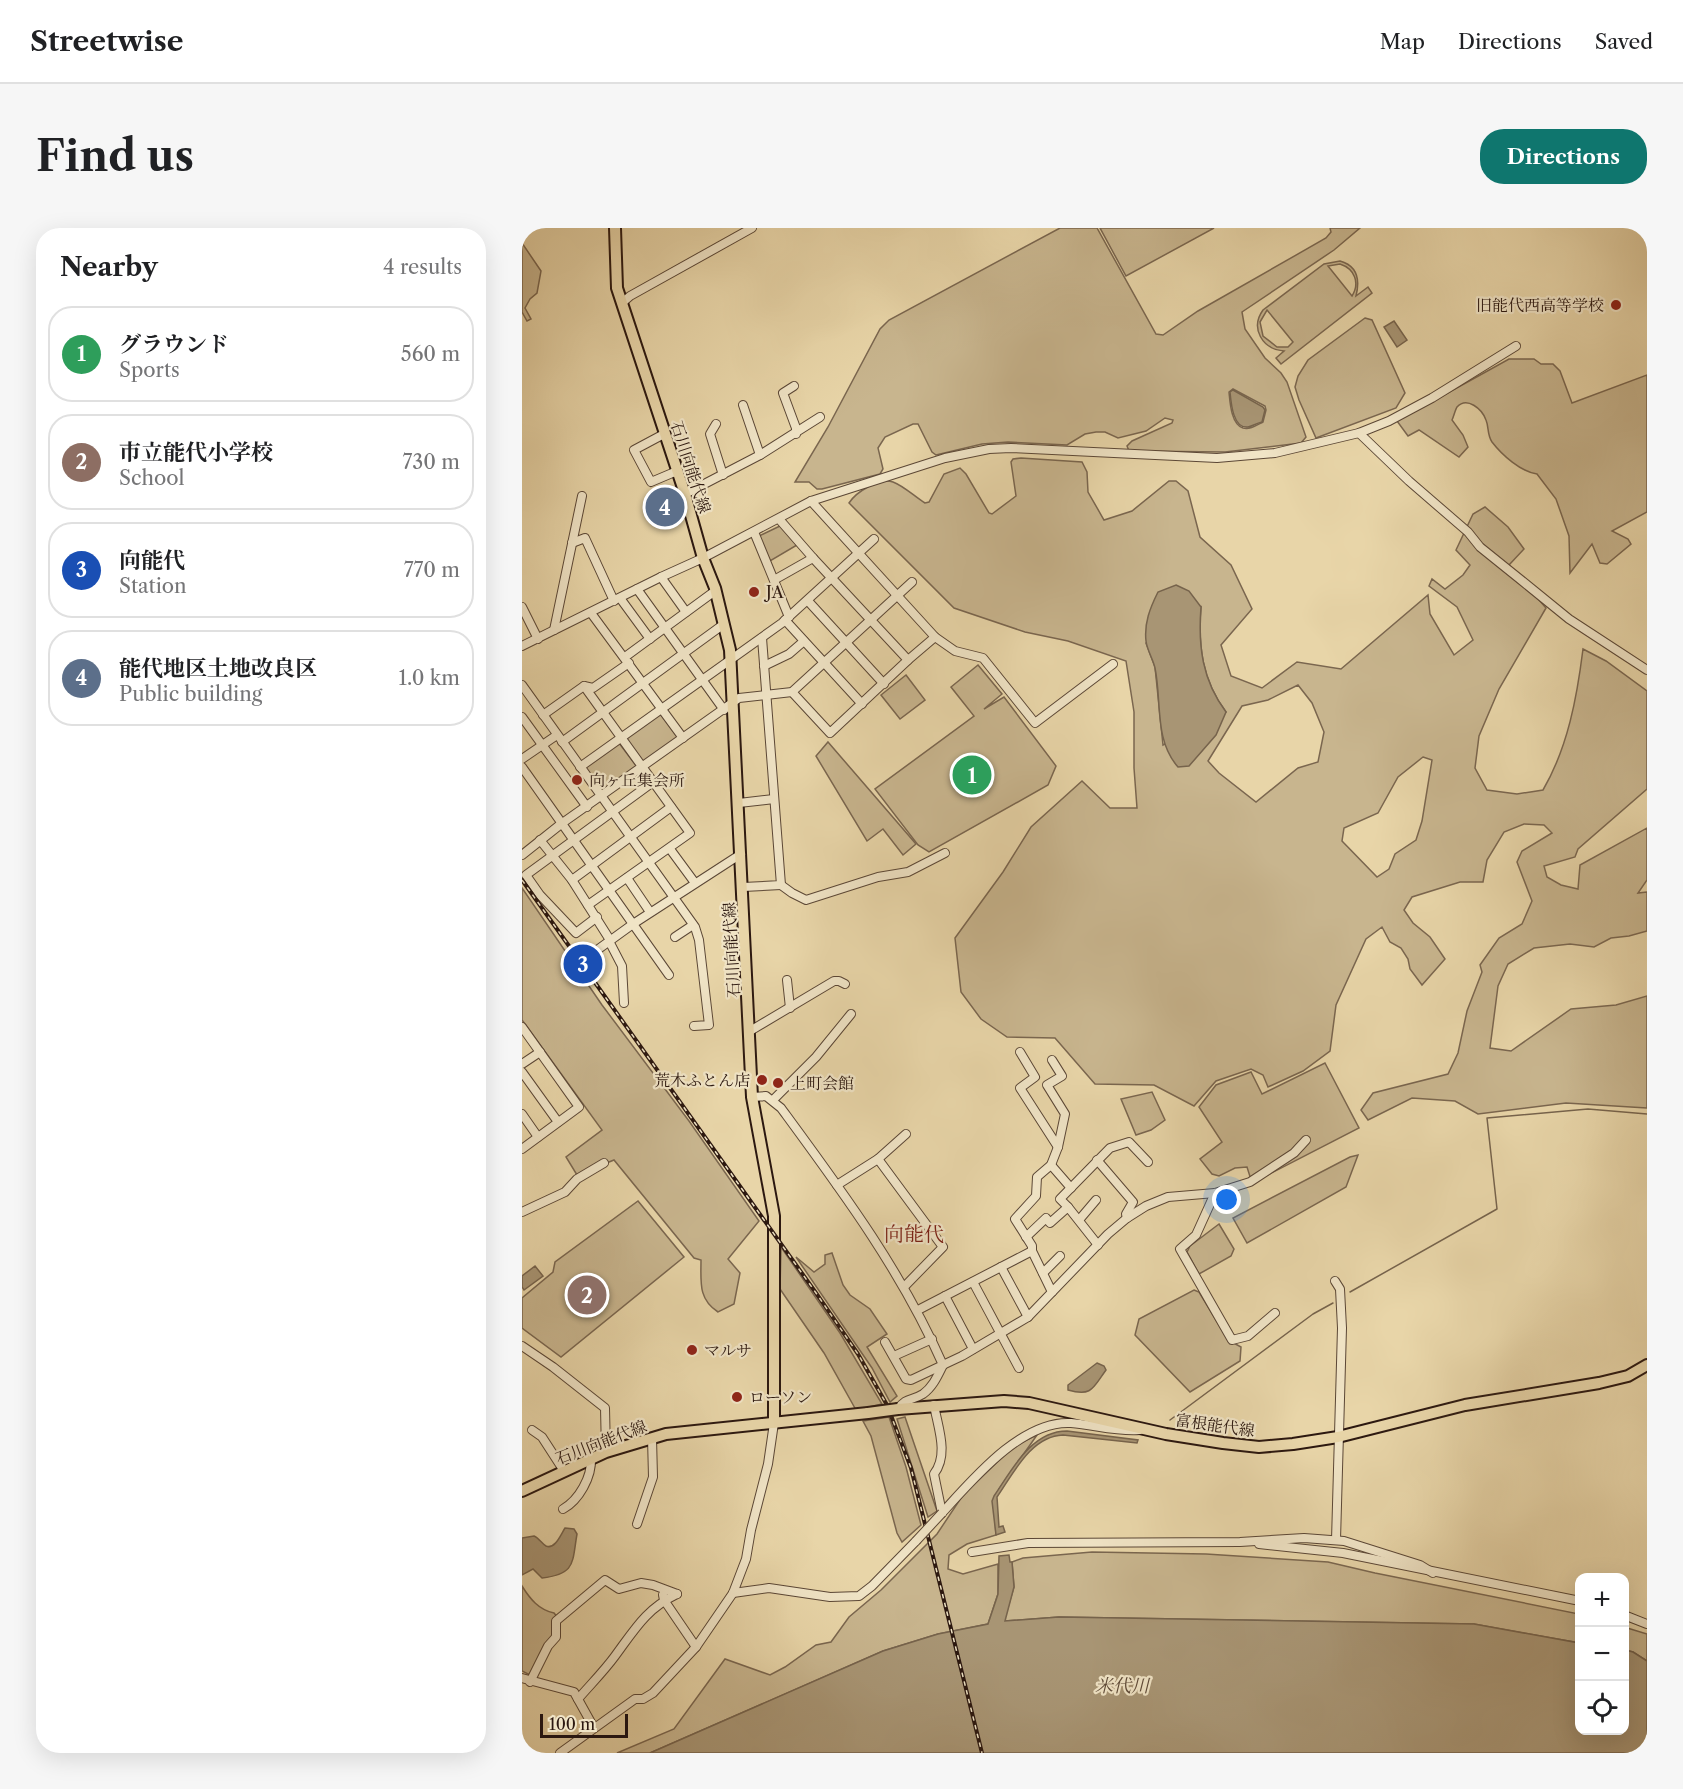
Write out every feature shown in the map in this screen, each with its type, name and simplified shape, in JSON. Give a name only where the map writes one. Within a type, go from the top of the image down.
[{"type":"main road","name":"石川向能代線","points":[[522,1491],[606,1452],[666,1434],[774,1422],[774,1216],[752,1097],[739,803],[729,707],[731,659],[715,591],[617,288],[615,228]]},
{"type":"main road","name":"富根能代線","points":[[774,1422],[934,1406],[1004,1401],[1029,1402],[1148,1430],[1259,1447],[1338,1437],[1465,1406],[1599,1383],[1628,1376],[1647,1365]]},
{"type":"street","points":[[622,303],[630,296],[752,228]]},
{"type":"street","points":[[522,646],[703,558],[811,501],[945,458],[988,449],[1011,448],[1217,458],[1275,453],[1359,433],[1389,421],[1432,398],[1516,346]]},
{"type":"street","points":[[794,386],[783,393],[796,428],[795,434]]},
{"type":"street","points":[[743,405],[760,455]]},
{"type":"street","points":[[685,494],[760,455],[820,417]]},
{"type":"street","points":[[716,424],[710,434],[723,475]]},
{"type":"street","points":[[1359,433],[1409,482],[1468,532],[1480,547],[1569,619],[1647,670]]},
{"type":"street","points":[[664,434],[634,450],[651,482],[677,471]]},
{"type":"street","points":[[554,630],[582,495]]},
{"type":"street","points":[[811,501],[935,637],[955,651],[983,657],[1035,723],[1113,664]]},
{"type":"street","points":[[778,519],[908,660]]},
{"type":"street","points":[[754,532],[787,619],[804,641],[862,704]]},
{"type":"street","points":[[572,543],[585,538],[617,599],[650,639]]},
{"type":"street","points":[[580,767],[787,619],[874,539]]},
{"type":"street","points":[[774,580],[813,558]]},
{"type":"street","points":[[660,577],[686,612]]},
{"type":"street","points":[[522,855],[739,698],[792,692],[912,582]]},
{"type":"street","points":[[638,589],[702,679],[729,707]]},
{"type":"street","points":[[543,715],[584,686],[593,688],[650,639],[715,591]]},
{"type":"street","points":[[808,601],[884,684]]},
{"type":"street","points":[[522,608],[538,639]]},
{"type":"street","points":[[591,613],[683,738]]},
{"type":"street","points":[[522,759],[603,712],[724,624]]},
{"type":"street","points":[[792,692],[830,733],[935,637]]},
{"type":"street","points":[[762,638],[781,885]]},
{"type":"street","points":[[764,666],[789,654],[804,641]]},
{"type":"street","points":[[522,685],[693,925],[699,940],[710,1025],[694,1026]]},
{"type":"street","points":[[584,686],[690,833],[588,905]]},
{"type":"street","points":[[522,717],[587,807]]},
{"type":"street","points":[[522,767],[669,975]]},
{"type":"street","points":[[597,917],[576,933],[540,895],[526,875],[653,782]]},
{"type":"street","points":[[739,803],[774,799]]},
{"type":"street","points":[[572,880],[671,807]]},
{"type":"street","points":[[540,840],[572,880],[597,917],[625,968],[624,1003]]},
{"type":"street","points":[[670,849],[695,883]]},
{"type":"street","points":[[743,887],[781,885],[806,900],[876,878],[908,872],[945,853]]},
{"type":"street","points":[[593,953],[650,912],[741,854]]},
{"type":"street","points":[[627,878],[650,912]]},
{"type":"street","points":[[675,937],[693,925]]},
{"type":"street","points":[[787,980],[790,1008]]},
{"type":"street","points":[[750,1031],[834,981],[845,984]]},
{"type":"street","points":[[772,1100],[816,1057],[851,1014]]},
{"type":"street","points":[[522,1027],[579,1107],[522,1149]]},
{"type":"street","points":[[522,1064],[540,1052]]},
{"type":"street","points":[[1020,1052],[1035,1077],[1020,1088],[1058,1147]]},
{"type":"street","points":[[1052,1060],[1062,1076],[1047,1085],[1065,1114],[1058,1147],[1051,1166],[1037,1177],[1036,1196],[1015,1219],[1032,1246],[1032,1251],[1052,1292]]},
{"type":"street","points":[[522,1072],[558,1122]]},
{"type":"street","points":[[752,1097],[766,1096],[772,1100],[860,1216],[918,1310],[943,1365]]},
{"type":"street","points":[[522,1114],[538,1137]]},
{"type":"street","points":[[837,1185],[878,1159],[906,1134]]},
{"type":"street","points":[[885,1342],[906,1379],[911,1380],[943,1365],[1028,1317],[1098,1245],[1127,1218],[1146,1206],[1168,1197],[1215,1193],[1250,1182],[1294,1153],[1306,1140]]},
{"type":"street","points":[[1098,1245],[1060,1199],[1110,1148],[1129,1142],[1148,1162]]},
{"type":"street","points":[[878,1159],[944,1247],[904,1287]]},
{"type":"street","points":[[1097,1160],[1133,1202],[1126,1214],[1127,1218]]},
{"type":"street","points":[[522,1212],[565,1192],[577,1179],[604,1163]]},
{"type":"street","points":[[1051,1166],[1071,1188]]},
{"type":"street","points":[[1215,1193],[1196,1235],[1180,1249],[1232,1340],[1248,1336],[1275,1313]]},
{"type":"street","points":[[1079,1220],[1096,1200]]},
{"type":"street","points":[[1026,1237],[1046,1218],[1050,1223],[1068,1207]]},
{"type":"street","points":[[918,1310],[1032,1251]]},
{"type":"street","points":[[1043,1273],[1060,1256]]},
{"type":"street","points":[[1001,1267],[1028,1317]]},
{"type":"street","points":[[1335,1281],[1340,1289],[1342,1328],[1336,1540]]},
{"type":"street","points":[[973,1282],[1019,1368]]},
{"type":"street","points":[[945,1296],[973,1349]]},
{"type":"street","points":[[894,1356],[932,1339]]},
{"type":"street","points":[[522,1346],[605,1407],[606,1452]]},
{"type":"street","points":[[898,1409],[904,1401],[923,1394],[933,1383],[943,1365]]},
{"type":"street","points":[[934,1406],[942,1448],[941,1464],[934,1474],[942,1513]]},
{"type":"street","points":[[560,1753],[635,1699],[643,1699],[664,1683],[696,1647],[733,1593],[746,1559],[768,1464],[774,1422]]},
{"type":"street","points":[[733,1593],[769,1588],[830,1597],[859,1596],[872,1586],[1012,1443],[1047,1425],[1069,1423],[1127,1431],[1148,1430]]},
{"type":"street","points":[[532,1430],[542,1437],[564,1471]]},
{"type":"street","points":[[637,1524],[653,1477],[652,1438]]},
{"type":"street","points":[[563,1509],[574,1503],[592,1469],[591,1458]]},
{"type":"street","points":[[972,1552],[1015,1544],[1240,1542],[1304,1538],[1336,1540],[1420,1565],[1433,1573]]},
{"type":"street","points":[[1240,1542],[1342,1553],[1575,1601]]},
{"type":"street","points":[[578,1698],[614,1657],[641,1619],[664,1600],[677,1593],[641,1583],[619,1589],[605,1580],[556,1621],[556,1637],[526,1680],[574,1692],[594,1728]]},
{"type":"street","points":[[662,1588],[664,1600],[696,1647]]},
{"type":"street","points":[[1629,1617],[1647,1624]]},
{"type":"shaded area","points":[[1060,228],[1097,228],[1156,334],[1163,335],[1198,311],[1326,238],[1331,232],[1330,228],[1360,228],[1334,250],[1242,312],[1245,329],[1265,358],[1287,382],[1306,437],[1301,443],[1225,452],[1129,451],[1127,446],[1132,441],[1172,423],[1173,420],[1165,418],[1146,431],[1118,438],[1105,432],[1096,432],[1085,434],[1067,445],[1008,442],[982,444],[936,455],[932,452],[918,424],[913,424],[885,437],[878,448],[883,469],[880,474],[822,489],[817,489],[809,482],[795,482],[828,427],[880,329],[889,320]],"holes":[[[1233,389],[1265,406],[1263,422],[1251,428],[1243,428],[1239,426],[1234,417],[1229,392]]]},
{"type":"shaded area","points":[[1100,228],[1214,228],[1126,276]]},
{"type":"shaded area","points":[[522,243],[541,271],[537,293],[525,308],[531,319],[527,321],[522,312]]},
{"type":"shaded area","points":[[1340,261],[1351,266],[1358,284],[1356,296],[1368,287],[1372,293],[1281,364],[1276,358],[1284,351],[1264,342],[1258,330],[1259,317],[1263,310],[1324,264]],"holes":[[[1340,264],[1349,269],[1355,277],[1356,286],[1352,296],[1328,266]],[[1267,310],[1293,342],[1288,347],[1277,347],[1263,336],[1260,322]]]},
{"type":"shaded area","points":[[1365,318],[1372,320],[1405,393],[1396,408],[1316,438],[1295,387],[1298,376],[1308,360]]},
{"type":"shaded area","points":[[1509,359],[1534,359],[1541,364],[1553,364],[1560,371],[1572,403],[1647,375],[1647,512],[1612,531],[1628,539],[1631,544],[1607,564],[1600,563],[1592,544],[1570,573],[1569,536],[1556,499],[1537,474],[1518,466],[1496,447],[1490,439],[1484,416],[1474,405],[1461,404],[1456,408],[1452,420],[1463,435],[1468,447],[1459,457],[1419,430],[1408,436],[1397,421]]},
{"type":"shaded area","points":[[1013,459],[1082,462],[1087,472],[1088,492],[1104,520],[1132,511],[1169,481],[1176,481],[1188,491],[1200,537],[1231,565],[1252,609],[1221,645],[1231,676],[1262,688],[1297,662],[1341,669],[1428,595],[1430,614],[1454,655],[1473,640],[1457,607],[1429,586],[1432,579],[1445,589],[1463,575],[1470,565],[1456,550],[1473,514],[1485,507],[1508,527],[1524,549],[1509,565],[1546,608],[1499,689],[1479,736],[1475,768],[1487,790],[1517,794],[1543,790],[1552,774],[1565,739],[1578,685],[1583,649],[1606,661],[1647,691],[1647,789],[1578,849],[1575,857],[1544,866],[1547,877],[1561,885],[1578,889],[1580,865],[1647,828],[1647,880],[1638,893],[1647,892],[1647,931],[1611,938],[1594,947],[1570,944],[1534,948],[1508,964],[1498,986],[1490,1048],[1511,1051],[1571,1009],[1616,1005],[1647,996],[1647,1108],[1566,1103],[1478,1114],[1455,1101],[1412,1098],[1368,1120],[1361,1110],[1373,1093],[1448,1074],[1458,1053],[1467,1011],[1482,972],[1480,965],[1499,938],[1522,924],[1532,901],[1517,862],[1522,851],[1552,833],[1544,825],[1524,824],[1504,832],[1487,860],[1483,882],[1460,882],[1412,897],[1404,910],[1413,923],[1430,937],[1445,959],[1422,985],[1410,969],[1408,959],[1401,948],[1390,942],[1382,927],[1366,939],[1336,1005],[1330,1051],[1303,1071],[1268,1087],[1263,1075],[1251,1069],[1216,1081],[1194,1106],[1154,1085],[1095,1084],[1055,1038],[1007,1037],[981,1019],[961,992],[955,938],[1003,872],[1031,827],[1082,781],[1110,808],[1137,808],[1134,712],[1126,661],[1068,641],[1025,632],[954,608],[849,503],[869,486],[888,481],[901,486],[925,503],[929,502],[944,474],[960,468],[989,513],[992,514],[1016,496],[1011,462]],"holes":[[[1201,607],[1200,635],[1203,662],[1212,688],[1226,712],[1163,745],[1155,667],[1146,643]],[[1298,685],[1312,703],[1324,732],[1318,762],[1298,768],[1256,802],[1219,773],[1208,761],[1242,706],[1268,700]],[[1423,757],[1432,760],[1422,821],[1416,840],[1395,854],[1389,869],[1377,877],[1342,841],[1344,828],[1378,813],[1398,777]]]},
{"type":"shaded area","points":[[782,525],[797,545],[770,561],[759,536]]},
{"type":"shaded area","points":[[978,665],[1002,694],[984,709],[1004,697],[1056,766],[1048,785],[929,852],[918,845],[875,789],[974,716],[951,687]]},
{"type":"shaded area","points":[[906,675],[925,700],[900,719],[881,695]]},
{"type":"shaded area","points":[[660,713],[679,739],[643,765],[625,739]]},
{"type":"shaded area","points":[[828,742],[916,844],[903,855],[883,829],[867,841],[816,756]]},
{"type":"shaded area","points":[[619,743],[637,767],[601,792],[584,768]]},
{"type":"shaded area","points":[[522,888],[602,1005],[689,1121],[759,1221],[728,1259],[740,1273],[734,1304],[718,1312],[704,1296],[701,1283],[701,1260],[694,1258],[614,1160],[577,1175],[566,1157],[602,1130],[522,1020]]},
{"type":"shaded area","points":[[1325,1063],[1359,1128],[1252,1183],[1247,1167],[1235,1168],[1219,1176],[1212,1174],[1200,1159],[1222,1142],[1199,1107],[1216,1085],[1251,1072],[1262,1094]]},
{"type":"shaded area","points":[[1152,1092],[1165,1120],[1151,1130],[1136,1135],[1121,1099]]},
{"type":"shaded area","points":[[1358,1155],[1346,1187],[1247,1243],[1233,1218],[1350,1157]]},
{"type":"shaded area","points":[[638,1201],[684,1257],[561,1357],[522,1328],[522,1298],[553,1272],[555,1262]]},
{"type":"shaded area","points":[[1219,1224],[1234,1249],[1231,1256],[1199,1274],[1187,1252],[1190,1246]]},
{"type":"shaded area","points":[[781,1247],[840,1333],[882,1404],[856,1410],[824,1353],[780,1289]]},
{"type":"shaded area","points":[[832,1253],[843,1285],[850,1295],[870,1309],[887,1334],[867,1347],[897,1396],[890,1402],[872,1368],[796,1257],[814,1272],[825,1264],[825,1255]]},
{"type":"shaded area","points":[[1194,1290],[1199,1292],[1228,1340],[1241,1347],[1240,1361],[1190,1392],[1135,1335],[1139,1319]]},
{"type":"shaded area","points":[[889,1417],[906,1467],[921,1525],[902,1542],[897,1533],[871,1436],[863,1421]]},
{"type":"shaded area","points":[[905,1417],[937,1511],[928,1517],[897,1419]]},
{"type":"shaded area","points":[[1037,1435],[999,1489],[994,1504],[996,1535],[967,1544],[949,1555],[948,1569],[963,1574],[998,1564],[998,1594],[988,1624],[938,1634],[883,1651],[650,1753],[617,1753],[674,1729],[725,1659],[770,1675],[816,1645],[831,1642],[849,1617],[881,1590],[937,1534],[963,1495],[1014,1446]]},
{"type":"shaded area","points":[[1092,1552],[1206,1554],[1328,1562],[1575,1613],[1575,1642],[1474,1624],[1059,1617],[1004,1621],[1014,1587],[1012,1562],[1023,1558]]},
{"type":"shaded area","points":[[522,1586],[535,1603],[554,1613],[558,1618],[553,1636],[532,1676],[522,1671]]},
{"type":"shaded area","points":[[1629,1629],[1647,1634],[1647,1661],[1629,1651]]},
{"type":"water","points":[[1394,321],[1407,340],[1397,347],[1384,327]]},
{"type":"water","points":[[1233,390],[1263,407],[1265,410],[1262,422],[1248,427],[1239,424],[1232,408],[1230,392]]},
{"type":"water","points":[[1176,585],[1189,591],[1201,607],[1200,635],[1203,662],[1212,688],[1226,712],[1216,735],[1189,766],[1178,767],[1170,756],[1162,733],[1155,668],[1146,634],[1148,616],[1158,592]]},
{"type":"water","points":[[535,1266],[543,1276],[524,1290],[522,1276]]},
{"type":"water","points":[[1097,1363],[1104,1366],[1106,1370],[1095,1386],[1082,1392],[1068,1390],[1068,1385]]},
{"type":"water","points":[[1067,1431],[1138,1440],[1137,1443],[1063,1435],[1041,1442],[1016,1468],[997,1497],[999,1527],[1003,1526],[1005,1532],[996,1535],[992,1501],[1008,1475],[1033,1445],[1054,1433]]},
{"type":"water","points":[[565,1528],[574,1529],[577,1534],[573,1560],[567,1570],[561,1574],[542,1578],[533,1569],[522,1575],[522,1538],[534,1536],[549,1547],[557,1541]]},
{"type":"water","name":"米代川","points":[[1009,1555],[1010,1562],[1012,1562],[1014,1587],[1005,1621],[1059,1617],[1474,1624],[1575,1642],[1575,1735],[1629,1735],[1629,1651],[1633,1652],[1647,1661],[1647,1753],[650,1753],[883,1651],[938,1634],[988,1624],[998,1594],[999,1556]]},
{"type":"waterway","points":[[1350,1292],[1497,1209],[1487,1118],[1588,1109],[1647,1114]]},
{"type":"waterway","points":[[1170,1420],[1313,1314],[1333,1303]]},
{"type":"railway","points":[[522,880],[816,1293],[858,1354],[887,1405],[911,1468],[982,1753]]},
{"type":"place","name":"旧能代西高等学校","points":[[1616,305]]},
{"type":"place","name":"能代地区土地改良区","points":[[665,507]]},
{"type":"place","name":"JA","points":[[754,592]]},
{"type":"place","name":"グラウンド","points":[[972,775]]},
{"type":"place","name":"向ヶ丘集会所","points":[[577,780]]},
{"type":"place","name":"向能代","points":[[583,964]]},
{"type":"place","name":"荒木ふとん店","points":[[762,1080]]},
{"type":"place","name":"上町会館","points":[[778,1083]]},
{"type":"place","name":"市立能代小学校","points":[[587,1295]]},
{"type":"place","name":"マルサ","points":[[692,1350]]},
{"type":"place","name":"ローソン","points":[[737,1397]]},
{"type":"district","name":"向能代","points":[[914,1234]]}]
